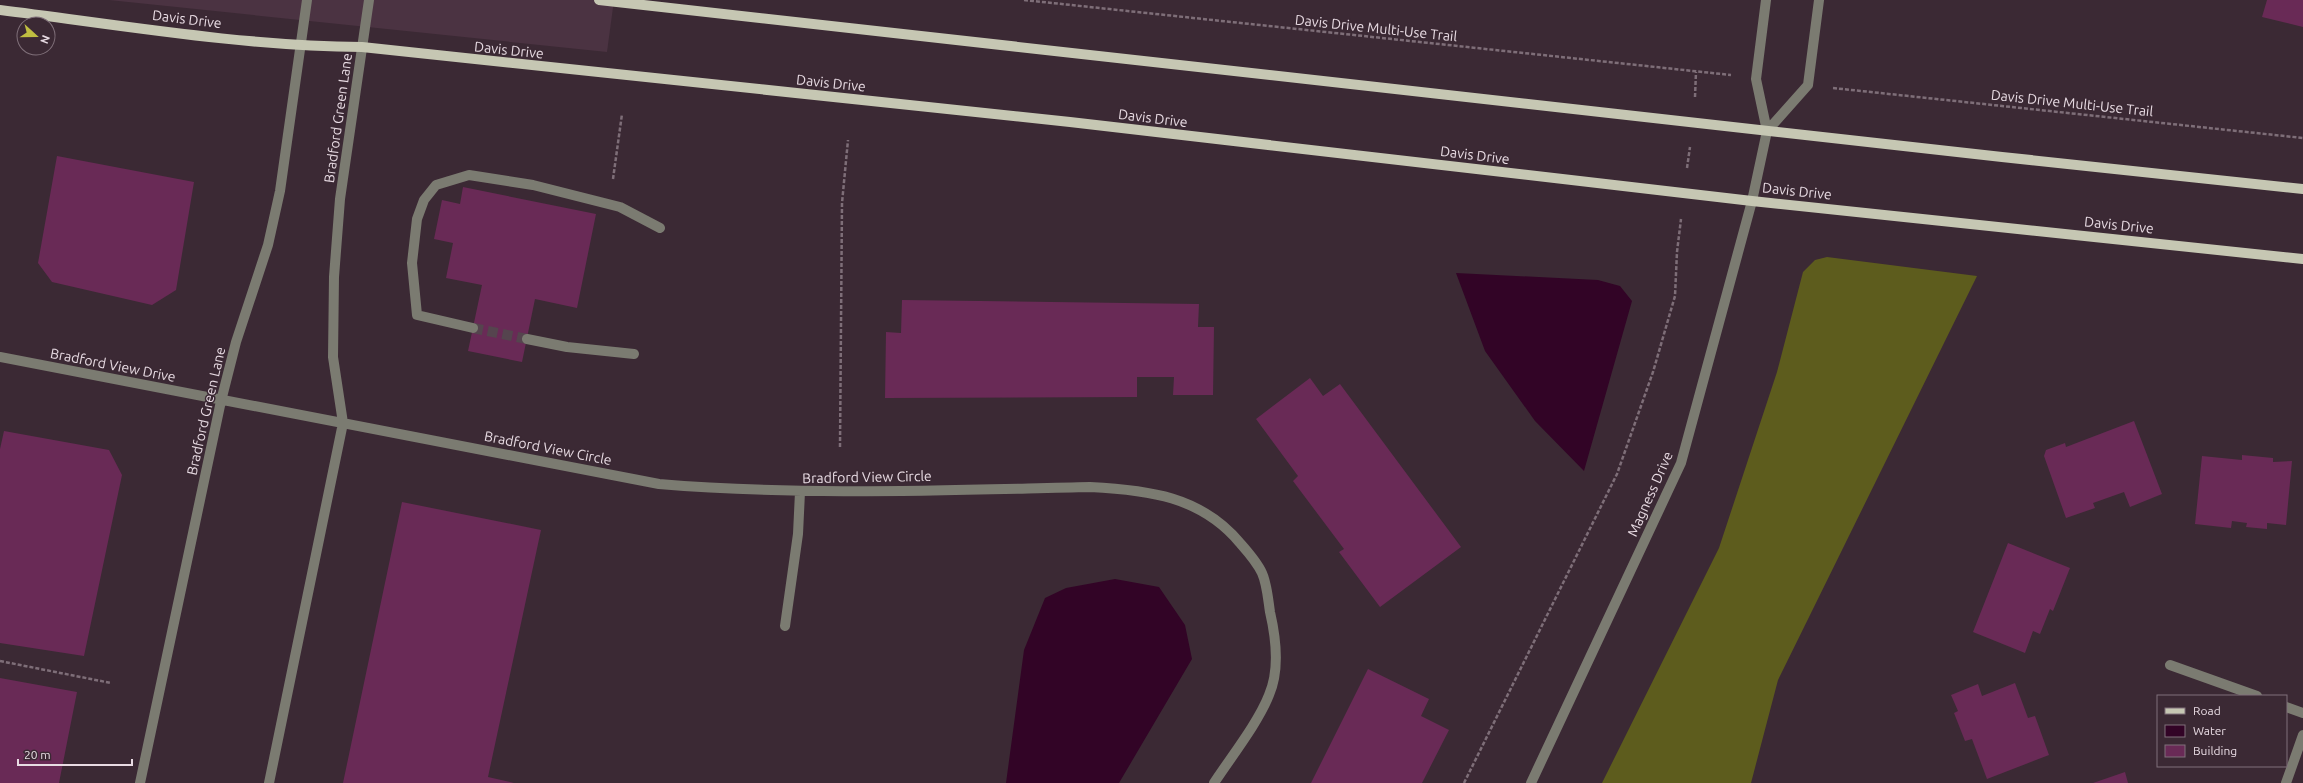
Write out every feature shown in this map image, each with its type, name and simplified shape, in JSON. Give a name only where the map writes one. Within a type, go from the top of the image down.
[{"type":"main road","points":[[599,0],[1767,131],[2303,188]]},
{"type":"main road","name":"Davis Drive","points":[[0,10],[301,47],[362,48],[1062,121],[1752,201],[2303,259]]},
{"type":"street","name":"Bradford Green Lane","points":[[140,783],[221,401],[236,342],[270,238],[280,191],[307,0]]},
{"type":"street","name":"Bradford Green Lane","points":[[269,783],[343,423],[333,357],[334,277],[340,199],[369,0]]},
{"type":"street","points":[[1766,0],[1756,79],[1767,131]]},
{"type":"street","points":[[1767,131],[1808,85],[1819,0]]},
{"type":"street","name":"Magness Drive","points":[[1531,783],[1681,463],[1752,201],[1767,131]]},
{"type":"street","points":[[473,328],[417,315],[412,263],[417,219],[424,200],[436,185],[469,175],[532,184],[620,206],[660,228]]},
{"type":"street","points":[[527,339],[567,347],[634,354]]},
{"type":"street","name":"Bradford View Drive","points":[[0,357],[221,401]]},
{"type":"street","name":"Bradford View Circle","points":[[221,401],[659,484],[722,490],[800,492],[1090,486],[1133,489],[1170,497],[1202,509],[1230,531],[1251,555],[1262,574],[1273,625],[1276,661],[1269,695],[1214,783]]},
{"type":"street","points":[[785,626],[798,534],[800,492]]},
{"type":"street","points":[[2170,665],[2254,695]]},
{"type":"street","points":[[2287,707],[2303,713]]},
{"type":"street","points":[[2286,783],[2303,735]]},
{"type":"path","name":"Davis Drive Multi-Use Trail","points":[[1024,0],[1726,74]]},
{"type":"path","points":[[1464,783],[1617,474],[1653,372],[1675,296],[1677,252],[1693,122],[1696,72]]},
{"type":"path","name":"Davis Drive Multi-Use Trail","points":[[1838,89],[2303,138]]},
{"type":"path","points":[[608,204],[622,114]]},
{"type":"path","points":[[840,447],[842,203],[848,140]]},
{"type":"path","points":[[0,661],[112,683]]},
{"type":"shaded area","points":[[109,0],[614,0],[607,52]]},
{"type":"shaded area","points":[[1827,257],[1977,276],[1778,680],[1751,783],[1602,783],[1719,548],[1777,372],[1803,272],[1815,260]]},
{"type":"water","points":[[1456,273],[1598,280],[1620,286],[1632,301],[1584,471],[1535,421],[1485,351]]},
{"type":"water","points":[[1115,579],[1159,587],[1185,625],[1192,659],[1119,783],[1006,783],[1024,650],[1045,598],[1066,588]]},
{"type":"building","points":[[2267,0],[2303,0],[2303,27],[2262,17]]},
{"type":"building","points":[[57,156],[194,182],[176,290],[152,305],[52,282],[38,263]]},
{"type":"building","points":[[463,187],[596,214],[577,308],[535,299],[522,362],[468,351],[482,285],[446,278],[453,243],[434,239],[442,200],[460,204]]},
{"type":"building","points":[[902,300],[1199,304],[1198,327],[1214,327],[1213,395],[1173,395],[1174,377],[1137,377],[1137,397],[885,398],[886,332],[901,333]]},
{"type":"building","points":[[1310,378],[1323,396],[1340,384],[1461,547],[1380,607],[1339,552],[1344,549],[1293,481],[1298,476],[1256,419]]},
{"type":"building","points":[[2134,421],[2162,494],[2130,507],[2124,492],[2093,503],[2095,508],[2066,518],[2044,456],[2046,450],[2065,443],[2066,447]]},
{"type":"building","points":[[4,431],[109,450],[122,475],[84,656],[0,643],[0,449]]},
{"type":"building","points":[[2242,455],[2273,458],[2273,462],[2292,461],[2286,525],[2267,523],[2267,529],[2246,527],[2247,523],[2232,521],[2231,528],[2195,524],[2202,456],[2242,460]]},
{"type":"building","points":[[402,502],[541,530],[488,777],[514,783],[343,783]]},
{"type":"building","points":[[2008,543],[2070,568],[2053,611],[2050,609],[2040,634],[2033,631],[2025,653],[1973,632]]},
{"type":"building","points":[[1368,669],[1429,699],[1421,716],[1449,730],[1422,783],[1311,783]]},
{"type":"building","points":[[0,678],[77,692],[59,783],[0,783]]},
{"type":"building","points":[[2015,683],[2028,718],[2035,716],[2049,755],[1987,779],[1972,739],[1965,741],[1954,713],[1958,711],[1951,695],[1978,684],[1982,696]]},
{"type":"building","points":[[2125,772],[2128,783],[2093,783]]},
{"type":"tunnel","points":[[473,328],[527,339]]}]
